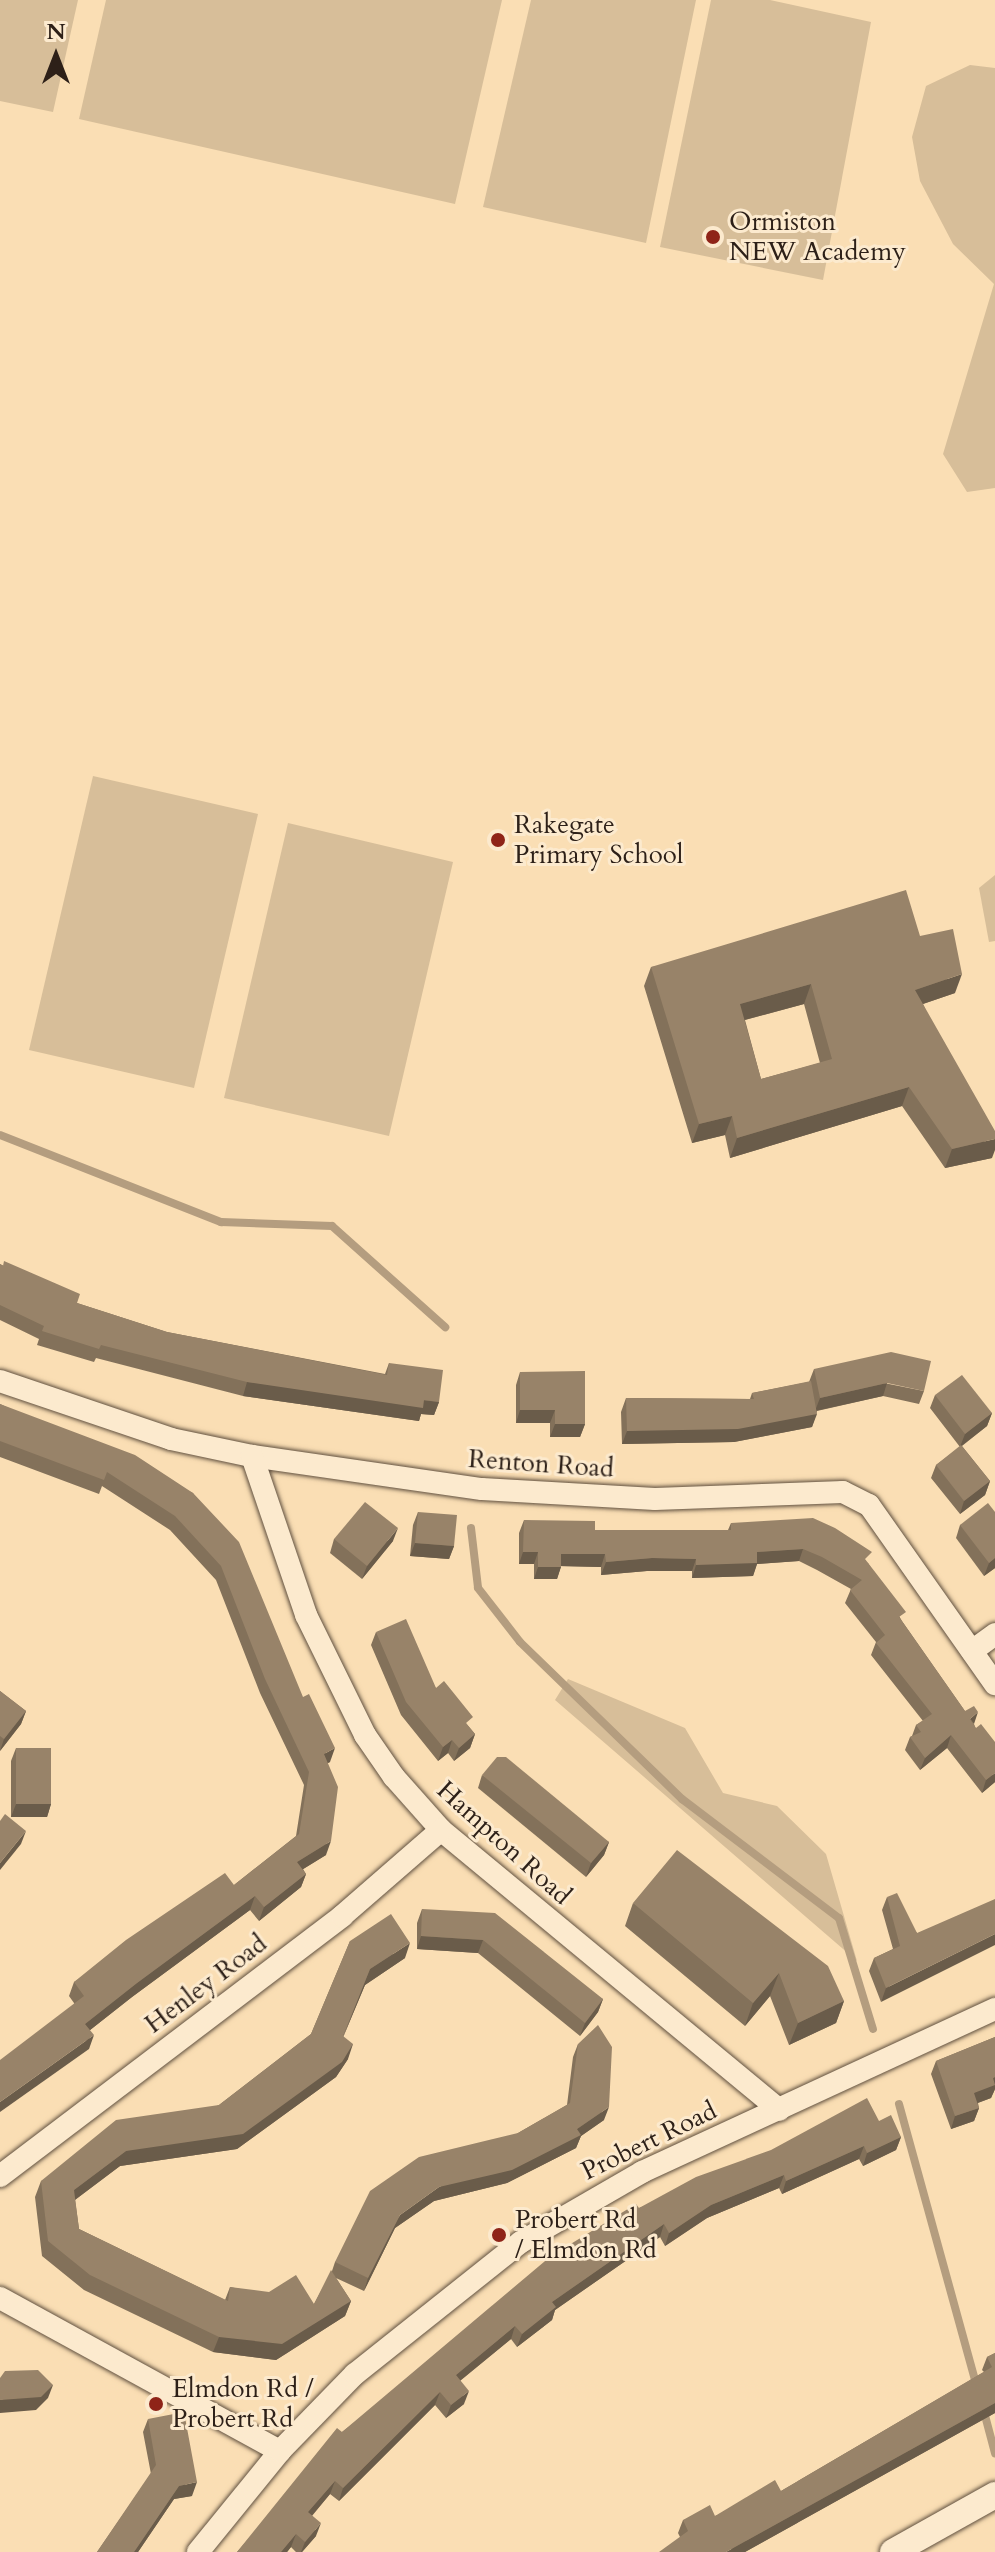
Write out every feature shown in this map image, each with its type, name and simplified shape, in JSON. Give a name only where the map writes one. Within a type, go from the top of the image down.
[{"type":"street","name":"Renton Road","points":[[0,1381],[112,1422],[252,1456],[482,1489],[585,1496],[843,1492],[869,1505],[995,1684]]},
{"type":"street","name":"Hampton Road","points":[[252,1456],[306,1615],[365,1735],[441,1830],[779,2110]]},
{"type":"street","points":[[972,1651],[995,1634]]},
{"type":"street","name":"Henley Road","points":[[0,2176],[342,1916],[441,1830]]},
{"type":"street","name":"Probert Road","points":[[198,2552],[280,2451],[366,2364],[521,2242],[642,2172],[995,2009]]},
{"type":"street","points":[[3,2306],[280,2451]]},
{"type":"street","points":[[893,2552],[992,2503]]},
{"type":"shaded area","points":[[0,0],[78,0],[53,112],[0,101]]},
{"type":"shaded area","points":[[106,0],[502,0],[455,204],[79,119]]},
{"type":"shaded area","points":[[531,0],[696,0],[646,243],[483,207]]},
{"type":"shaded area","points":[[711,0],[770,0],[871,22],[823,280],[660,247]]},
{"type":"shaded area","points":[[970,65],[995,68],[995,488],[967,492],[943,454],[994,284],[953,244],[920,181],[912,137],[926,86]]},
{"type":"shaded area","points":[[93,776],[258,814],[194,1088],[29,1050]]},
{"type":"shaded area","points":[[288,823],[453,862],[389,1136],[224,1098]]},
{"type":"shaded area","points":[[995,875],[995,941],[989,942],[979,888]]},
{"type":"shaded area","points":[[568,1679],[685,1728],[723,1793],[777,1806],[826,1854],[857,1961],[555,1700]]},
{"type":"building","points":[[906,890],[920,936],[953,929],[962,974],[915,990],[995,1131],[995,1139],[952,1149],[909,1087],[737,1138],[732,1116],[699,1124],[651,967]],"holes":[[[811,984],[832,1059],[761,1079],[740,1004]]]},
{"type":"building","points":[[4,1261],[80,1294],[77,1303],[167,1332],[387,1375],[389,1363],[443,1370],[439,1402],[424,1400],[423,1408],[247,1382],[101,1345],[99,1349],[42,1331],[44,1326],[0,1305],[0,1264],[3,1266]]},
{"type":"building","points":[[891,1352],[931,1361],[924,1391],[887,1383],[820,1398],[814,1369]]},
{"type":"building","points":[[585,1371],[585,1424],[555,1424],[555,1410],[520,1410],[520,1372]]},
{"type":"building","points":[[962,1375],[992,1413],[965,1434],[935,1395]]},
{"type":"building","points":[[811,1381],[817,1414],[738,1429],[627,1431],[626,1398],[754,1399],[752,1393]]},
{"type":"building","points":[[0,1404],[135,1455],[193,1493],[239,1542],[303,1697],[309,1694],[335,1748],[324,1754],[338,1787],[331,1841],[297,1862],[306,1874],[264,1907],[255,1896],[137,1983],[85,2024],[94,2035],[0,2102],[0,2060],[84,1996],[74,1982],[126,1940],[225,1873],[234,1885],[299,1834],[309,1772],[265,1679],[221,1566],[175,1516],[107,1472],[104,1480],[0,1441]]},
{"type":"building","points":[[961,1445],[990,1481],[964,1501],[936,1465]]},
{"type":"building","points":[[365,1502],[398,1528],[367,1566],[334,1539]]},
{"type":"building","points":[[988,1503],[995,1512],[995,1558],[989,1563],[960,1525]]},
{"type":"building","points":[[418,1512],[457,1515],[454,1546],[415,1543]]},
{"type":"building","points":[[813,1518],[872,1552],[865,1559],[906,1612],[899,1617],[965,1711],[974,1706],[978,1712],[970,1719],[976,1728],[981,1724],[995,1742],[995,1773],[986,1780],[951,1735],[925,1758],[910,1737],[921,1732],[916,1725],[932,1714],[876,1643],[885,1635],[850,1590],[862,1580],[822,1557],[803,1549],[757,1552],[757,1563],[696,1565],[696,1559],[652,1558],[606,1562],[605,1554],[561,1554],[561,1567],[538,1567],[538,1552],[523,1552],[524,1520],[595,1521],[595,1530],[731,1530],[731,1523]]},
{"type":"building","points":[[406,1619],[436,1688],[444,1681],[473,1717],[466,1723],[475,1734],[459,1748],[452,1740],[443,1747],[406,1702],[376,1632]]},
{"type":"building","points":[[0,1691],[26,1711],[4,1739],[0,1736]]},
{"type":"building","points":[[16,1748],[51,1748],[51,1804],[16,1804]]},
{"type":"building","points":[[497,1757],[506,1757],[609,1842],[591,1863],[482,1775]]},
{"type":"building","points":[[5,1814],[26,1831],[0,1863],[0,1821]]},
{"type":"building","points":[[677,1850],[828,1966],[844,2001],[798,2023],[779,1973],[753,2003],[633,1903]]},
{"type":"building","points":[[897,1893],[917,1933],[995,1899],[995,1934],[886,1988],[874,1958],[900,1946],[887,1897]]},
{"type":"building","points":[[422,1909],[495,1913],[603,1999],[585,2023],[483,1940],[421,1936]]},
{"type":"building","points":[[391,1914],[410,1943],[370,1969],[343,2036],[353,2044],[342,2062],[243,2134],[126,2151],[74,2190],[79,2229],[228,2301],[230,2287],[269,2292],[296,2275],[314,2304],[331,2270],[351,2301],[282,2344],[219,2337],[90,2275],[48,2241],[41,2181],[116,2120],[219,2105],[311,2034],[350,1941]]},
{"type":"building","points":[[598,2025],[612,2047],[609,2107],[577,2129],[581,2135],[512,2170],[439,2187],[400,2215],[368,2278],[335,2262],[370,2191],[419,2157],[518,2133],[570,2103],[578,2044]]},
{"type":"building","points":[[995,2037],[995,2085],[974,2093],[979,2108],[955,2116],[936,2061]]},
{"type":"building","points":[[867,2098],[879,2121],[891,2115],[901,2137],[867,2153],[864,2146],[786,2181],[784,2175],[711,2205],[669,2233],[664,2224],[552,2302],[556,2307],[522,2334],[515,2326],[456,2375],[469,2391],[451,2405],[440,2392],[343,2488],[335,2481],[308,2512],[321,2523],[305,2542],[296,2534],[281,2552],[237,2552],[337,2428],[342,2432],[551,2256],[636,2204],[639,2208],[696,2177],[771,2150]]},
{"type":"building","points":[[995,2353],[995,2403],[726,2552],[659,2552],[688,2531],[683,2520],[710,2505],[715,2516],[775,2480],[781,2491],[992,2367],[987,2357]]},
{"type":"building","points":[[38,2370],[53,2385],[41,2397],[0,2400],[0,2378],[5,2371]]},
{"type":"building","points":[[184,2412],[197,2482],[179,2486],[134,2552],[97,2552],[156,2465],[148,2419]]},
{"type":"waterway","points":[[0,1135],[221,1222],[332,1226],[445,1327]]},
{"type":"waterway","points":[[471,1528],[478,1588],[520,1642],[682,1799],[839,1918],[873,2029]]},
{"type":"waterway","points":[[899,2104],[977,2387]]},
{"type":"waterway","points":[[983,2408],[995,2453]]},
{"type":"place","name":"Ormiston NEW Academy","points":[[713,237]]},
{"type":"place","name":"Rakegate Primary School","points":[[498,840]]},
{"type":"place","name":"Probert Rd / Elmdon Rd","points":[[499,2235]]},
{"type":"place","name":"Elmdon Rd / Probert Rd","points":[[156,2404]]}]
